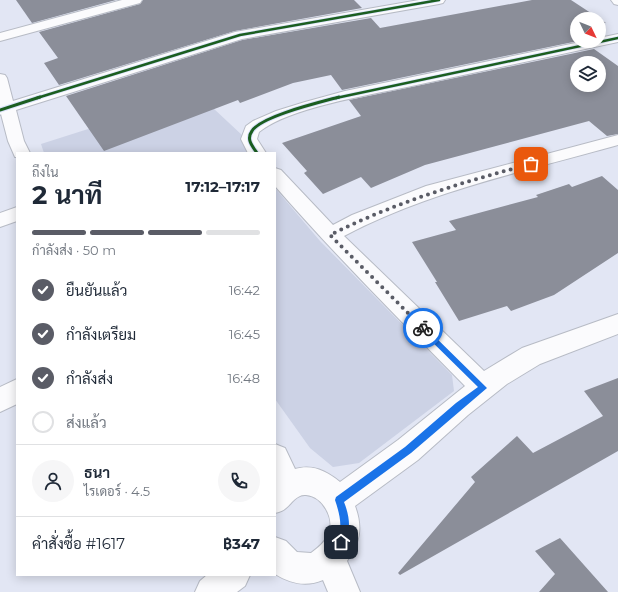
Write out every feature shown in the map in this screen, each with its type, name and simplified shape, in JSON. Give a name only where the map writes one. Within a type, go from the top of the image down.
[{"type":"street","points":[[0,37],[136,0]]},
{"type":"street","points":[[4,109],[240,35],[439,0]]},
{"type":"street","points":[[256,152],[252,147],[249,139],[252,130],[260,124],[308,106],[345,96],[618,38]]},
{"type":"street","points":[[0,78],[4,109],[21,152]]},
{"type":"street","points":[[330,235],[360,220],[433,191],[618,140]]},
{"type":"street","points":[[276,175],[330,235],[483,388]]},
{"type":"street","points":[[0,220],[16,214]]},
{"type":"street","points":[[339,500],[408,450],[459,406],[498,376],[531,356],[618,324]]},
{"type":"street","points":[[0,400],[16,392]]},
{"type":"street","points":[[276,463],[282,493],[296,483],[312,481],[327,487],[339,500],[345,516],[345,534],[338,551],[325,563],[314,568],[301,570],[288,565],[276,554]]},
{"type":"street","points":[[330,558],[344,592]]},
{"type":"street","points":[[211,592],[233,576]]},
{"type":"shaded area","points":[[198,94],[243,136],[247,152],[44,152],[41,144]]},
{"type":"shaded area","points":[[276,189],[320,241],[452,375],[454,391],[359,463],[333,467],[310,448],[276,400]]},
{"type":"building","points":[[16,0],[116,0],[32,23]]},
{"type":"building","points":[[143,0],[354,0],[362,8],[235,31],[59,85],[44,63],[58,58],[39,32],[140,4]]},
{"type":"building","points":[[532,0],[571,0],[589,12],[570,12],[570,43],[342,90],[331,75],[293,83],[240,103],[238,100],[104,151],[66,96],[242,40],[371,18],[380,28]]},
{"type":"building","points":[[594,49],[604,56],[570,56],[570,92],[606,92],[606,58],[618,66],[618,134],[607,136],[589,121],[425,165],[371,188],[361,177],[323,194],[304,173],[307,171],[282,143],[361,116],[349,100]]},
{"type":"building","points":[[602,176],[618,190],[618,253],[554,295],[511,311],[507,306],[459,321],[412,242],[456,230],[449,221],[538,197],[536,195],[569,184],[572,187]]},
{"type":"building","points":[[618,378],[618,451],[400,575],[398,573],[475,482],[471,477],[517,436],[533,453],[603,416],[584,391]]},
{"type":"building","points":[[560,538],[608,592],[539,592],[555,574],[535,551]]},
{"type":"cycle path","points":[[0,110],[240,35],[439,0]]},
{"type":"cycle path","points":[[256,152],[252,147],[249,139],[252,130],[268,119],[281,114],[345,96],[618,38]]},
{"type":"way so far","points":[[423,328],[330,235],[360,220],[433,191],[531,164]]},
{"type":"route","points":[[341,542],[345,534],[345,516],[339,500],[372,474],[408,450],[459,406],[483,388],[423,328]]}]
